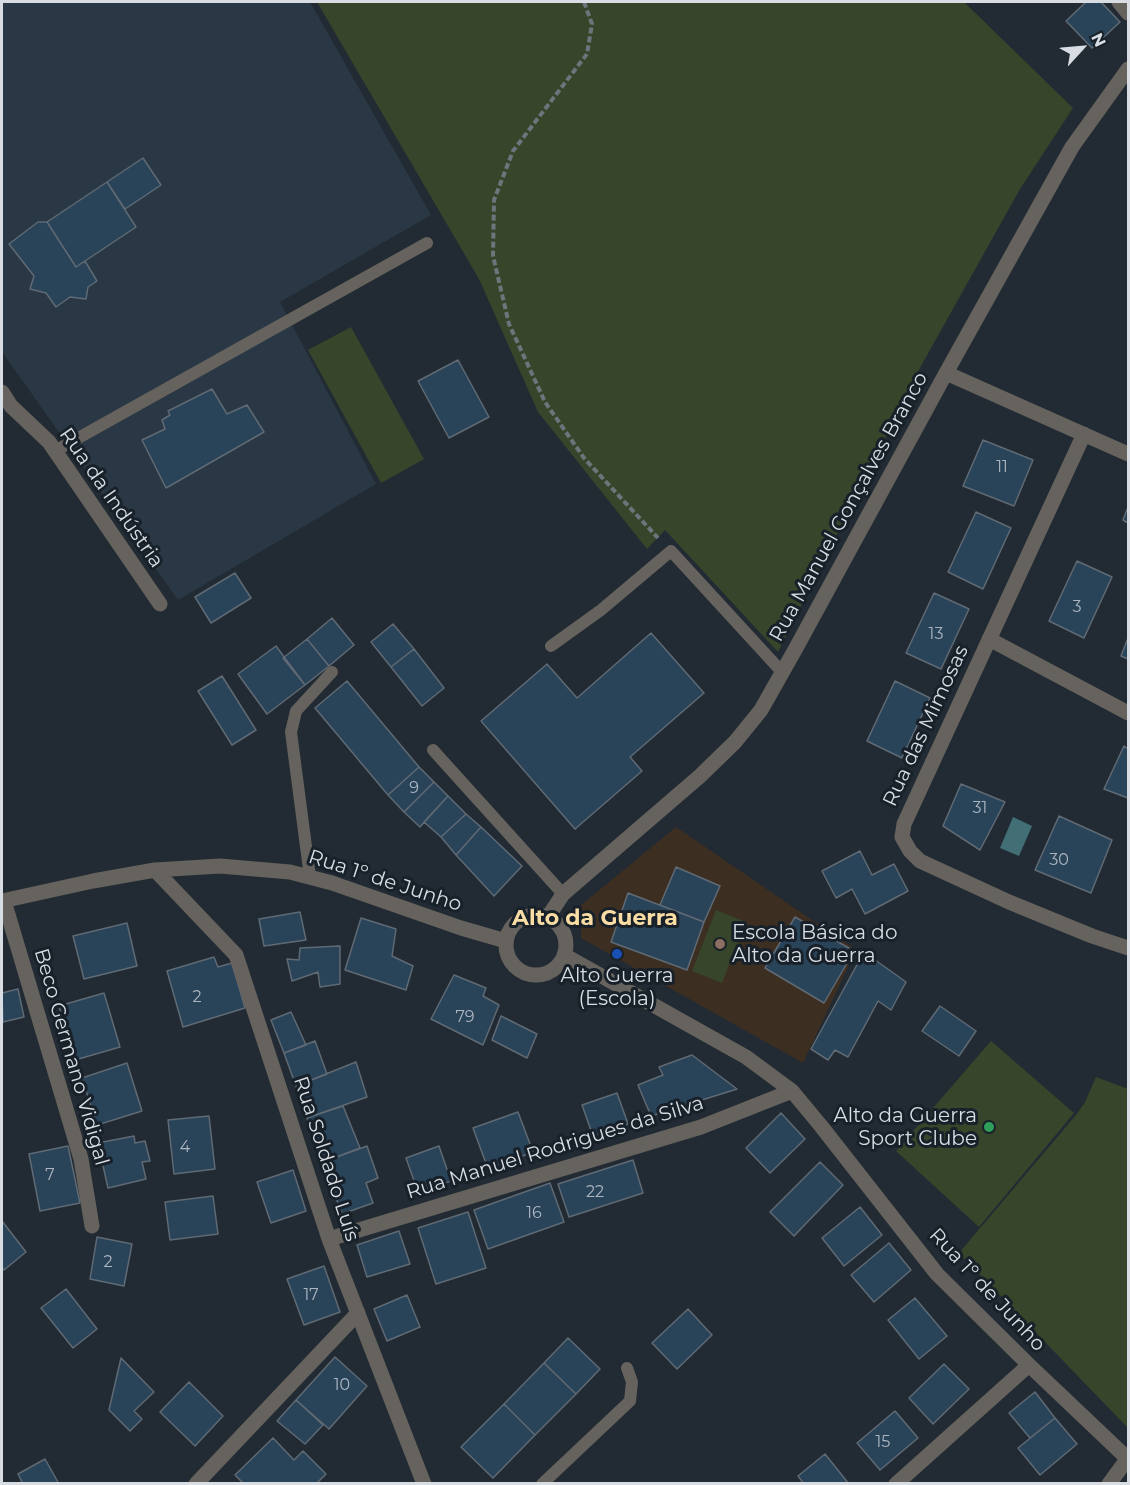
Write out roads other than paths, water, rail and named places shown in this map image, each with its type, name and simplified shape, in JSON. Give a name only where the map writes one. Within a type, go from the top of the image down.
[{"type":"street","points":[[1119,2],[1128,12]]},
{"type":"street","name":"Rua Manuel Gonçalves Branco","points":[[548,917],[563,894],[700,776],[735,742],[760,710],[1072,147],[1128,69]]},
{"type":"street","points":[[945,373],[1128,454]]},
{"type":"street","name":"Rua da Indústria","points":[[2,392],[11,406],[55,451],[160,603]]},
{"type":"street","name":"Rua das Mimosas","points":[[1084,434],[904,824],[902,837],[910,851],[920,861],[1009,902],[1128,948]]},
{"type":"street","points":[[989,639],[1128,713]]},
{"type":"street","name":"Rua 1º de Junho","points":[[3,901],[155,870],[220,866],[290,872],[310,877],[506,941]]},
{"type":"street","name":"Rua Soldado Luís","points":[[155,870],[236,955],[329,1239],[424,1484]]},
{"type":"street","name":"Beco Germano Vidigal","points":[[3,901],[81,1160],[92,1226]]},
{"type":"street","points":[[534,915],[548,917],[563,933],[566,944],[564,955],[557,966],[547,973],[535,975],[523,972],[513,964],[507,954],[506,941],[511,928],[521,919],[534,915]]},
{"type":"street","name":"Rua 1º de Junho","points":[[564,955],[746,1057],[792,1091],[937,1274],[1128,1458]]},
{"type":"street","name":"Rua Manuel Rodrigues da Silva","points":[[329,1239],[701,1127],[792,1091]]},
{"type":"street","points":[[196,1484],[358,1313]]},
{"type":"street","points":[[896,1484],[1029,1365]]},
{"type":"street","points":[[1109,1484],[1128,1458]]},
{"type":"lane","points":[[55,451],[427,243]]},
{"type":"lane","points":[[551,646],[601,610],[670,551],[782,672]]},
{"type":"lane","points":[[310,877],[291,732],[296,711],[332,672]]},
{"type":"lane","points":[[433,750],[563,894]]},
{"type":"lane","points":[[542,1484],[630,1401],[632,1382],[627,1368]]},
{"type":"place","name":"Escola Básica do Alto da Guerra","points":[[720,944]]},
{"type":"place","name":"Alto Guerra (Escola)","points":[[617,954]]},
{"type":"place","name":"Alto da Guerra Sport Clube","points":[[989,1127]]},
{"type":"district","name":"Alto da Guerra","points":[[595,919]]}]
